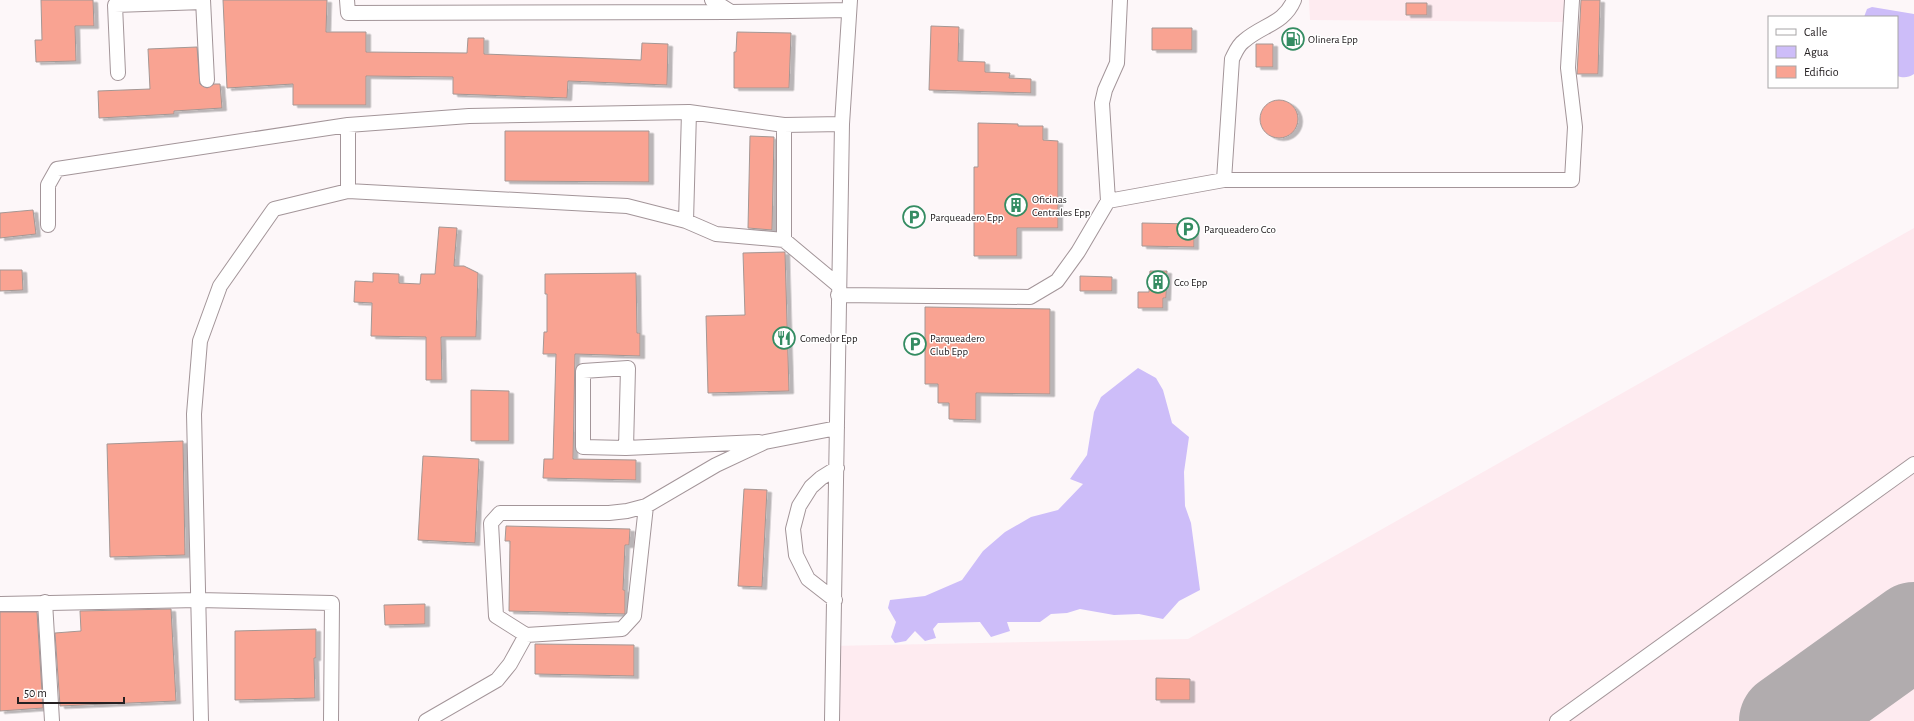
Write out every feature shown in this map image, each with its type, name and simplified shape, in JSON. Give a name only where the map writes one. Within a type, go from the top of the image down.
[{"type":"street","points":[[347,0],[348,14],[730,12],[850,5],[842,124],[838,290],[837,468],[832,721]]},
{"type":"street","points":[[712,0],[730,12]]},
{"type":"street","points":[[201,721],[194,414],[200,341],[220,286],[274,209],[348,191],[627,206],[686,221],[716,234],[784,240],[838,290],[1030,298],[1057,281],[1078,252],[1108,201],[1102,103],[1105,90],[1117,63],[1120,0]]},
{"type":"street","points":[[1224,180],[1232,59],[1244,41],[1290,11],[1294,0]]},
{"type":"street","points":[[1108,201],[1224,180],[1572,180],[1575,127],[1568,68],[1572,0]]},
{"type":"street","points":[[118,73],[115,5],[203,1],[207,80]]},
{"type":"street","points":[[48,225],[48,185],[57,169],[348,125],[469,116],[690,112],[784,125],[842,124]]},
{"type":"street","points":[[686,221],[690,112]]},
{"type":"street","points":[[348,125],[348,191]]},
{"type":"street","points":[[784,125],[784,240]]},
{"type":"street","points":[[626,448],[628,368],[583,371],[582,446],[626,448],[765,442],[837,428]]},
{"type":"street","points":[[646,506],[634,616],[622,629],[526,635],[496,616],[490,522],[500,513],[609,513],[627,511],[646,506],[716,465],[765,442]]},
{"type":"street","points":[[1557,721],[1914,464]]},
{"type":"street","points":[[835,600],[808,579],[796,555],[793,529],[799,506],[811,487],[821,478],[837,468]]},
{"type":"street","points":[[0,604],[198,600],[332,604],[331,721]]},
{"type":"street","points":[[45,602],[52,721]]},
{"type":"street","points":[[426,721],[498,680],[510,664],[526,635]]},
{"type":"shaded area","points":[[1309,0],[1564,0],[1563,22],[1310,20]]},
{"type":"shaded area","points":[[1914,228],[1914,721],[829,721],[830,646],[1188,639]]},
{"type":"water","points":[[1872,7],[1914,14],[1914,74],[1906,77],[1898,76],[1898,16],[1864,16],[1867,9]]},
{"type":"water","points":[[1138,368],[1156,378],[1163,390],[1172,423],[1189,437],[1184,472],[1185,506],[1191,523],[1200,590],[1179,601],[1163,619],[1139,614],[1114,615],[1080,609],[1067,613],[1051,614],[1040,622],[1007,622],[1010,631],[991,637],[980,622],[938,623],[933,629],[936,638],[925,641],[915,631],[906,641],[895,643],[891,637],[896,622],[888,608],[890,600],[925,596],[962,580],[983,551],[1005,532],[1031,517],[1058,510],[1083,484],[1070,479],[1087,455],[1094,412],[1101,397]]},
{"type":"building","points":[[41,0],[93,0],[94,26],[75,26],[76,61],[36,62],[35,40],[42,40]]},
{"type":"building","points":[[223,0],[327,0],[326,32],[366,32],[366,52],[467,53],[468,38],[484,38],[484,54],[641,60],[642,43],[668,44],[667,85],[568,81],[567,98],[453,94],[453,77],[366,76],[366,105],[293,105],[293,84],[227,88]]},
{"type":"building","points":[[1581,0],[1600,0],[1598,74],[1577,74]]},
{"type":"building","points":[[1406,3],[1427,3],[1427,15],[1406,15]]},
{"type":"building","points":[[931,26],[959,27],[958,61],[985,62],[985,72],[1010,73],[1009,78],[1031,79],[1031,93],[929,90]]},
{"type":"building","points":[[1152,28],[1192,28],[1192,50],[1152,50]]},
{"type":"building","points":[[737,32],[791,33],[789,88],[734,88],[734,52],[736,52]]},
{"type":"building","points":[[1256,44],[1273,44],[1273,67],[1256,67]]},
{"type":"building","points":[[197,47],[200,84],[207,88],[214,84],[220,84],[222,108],[174,111],[174,114],[99,118],[98,91],[150,89],[148,49]]},
{"type":"building","points":[[1275,100],[1283,100],[1290,103],[1295,108],[1298,119],[1295,130],[1290,135],[1283,138],[1275,138],[1268,135],[1263,130],[1260,123],[1260,115],[1263,108],[1268,103]]},
{"type":"building","name":"Oficinas Centrales Epp","points":[[978,123],[1043,126],[1043,140],[1058,141],[1058,228],[1017,228],[1017,256],[974,256],[974,167],[978,167]]},
{"type":"building","points":[[505,131],[649,131],[649,182],[505,181]]},
{"type":"building","points":[[750,136],[774,137],[772,230],[748,228]]},
{"type":"building","points":[[33,210],[36,234],[0,238],[0,213]]},
{"type":"building","points":[[1142,223],[1194,224],[1194,247],[1142,246]]},
{"type":"building","points":[[439,227],[457,228],[454,266],[464,266],[478,273],[476,337],[441,337],[442,380],[426,380],[426,337],[371,336],[372,303],[354,302],[355,281],[373,282],[373,273],[399,274],[399,283],[420,284],[421,274],[435,274]]},
{"type":"building","points":[[785,252],[789,391],[708,393],[706,316],[745,315],[743,253]]},
{"type":"building","points":[[0,270],[22,270],[23,290],[0,291]]},
{"type":"building","name":"Cco Epp","points":[[1150,271],[1167,271],[1166,298],[1163,298],[1163,308],[1138,308],[1138,292],[1149,292]]},
{"type":"building","points":[[636,273],[637,333],[640,333],[640,356],[575,354],[573,459],[636,460],[636,480],[543,478],[544,459],[553,459],[556,354],[543,354],[544,332],[547,332],[547,294],[545,294],[545,274]]},
{"type":"building","points":[[1080,276],[1112,277],[1112,291],[1080,291]]},
{"type":"building","points":[[925,307],[1050,309],[1050,394],[976,393],[976,420],[949,419],[949,403],[938,403],[938,384],[925,384]]},
{"type":"building","points":[[471,390],[509,391],[509,441],[471,441]]},
{"type":"building","points":[[183,441],[185,555],[110,557],[107,444]]},
{"type":"building","points":[[423,456],[479,459],[475,543],[418,540]]},
{"type":"building","points":[[744,489],[767,490],[762,587],[738,586]]},
{"type":"building","points":[[506,526],[630,529],[629,545],[625,545],[623,590],[625,590],[625,614],[509,611],[510,541],[505,541]]},
{"type":"building","points":[[425,604],[425,624],[385,625],[384,605]]},
{"type":"building","points":[[171,609],[176,701],[60,706],[55,633],[81,631],[80,611]]},
{"type":"building","points":[[0,612],[37,612],[43,708],[0,711]]},
{"type":"building","points":[[316,629],[316,658],[314,658],[315,698],[235,700],[235,631]]},
{"type":"building","points":[[535,644],[634,645],[634,676],[535,674]]},
{"type":"building","points":[[1156,678],[1190,679],[1190,700],[1156,700]]},
{"type":"taxiway","points":[[1828,692],[1845,721]]},
{"type":"runway","points":[[1787,721],[1914,630]]},
{"type":"place","name":"Olinera Epp","points":[[1293,39]]},
{"type":"place","name":"Oficinas Centrales Epp","points":[[1016,205]]},
{"type":"place","name":"Parqueadero Epp","points":[[914,217]]},
{"type":"place","name":"Parqueadero Cco","points":[[1188,229]]},
{"type":"place","name":"Cco Epp","points":[[1158,282]]},
{"type":"place","name":"Comedor Epp","points":[[784,338]]},
{"type":"place","name":"Parqueadero Club Epp","points":[[915,344]]}]
